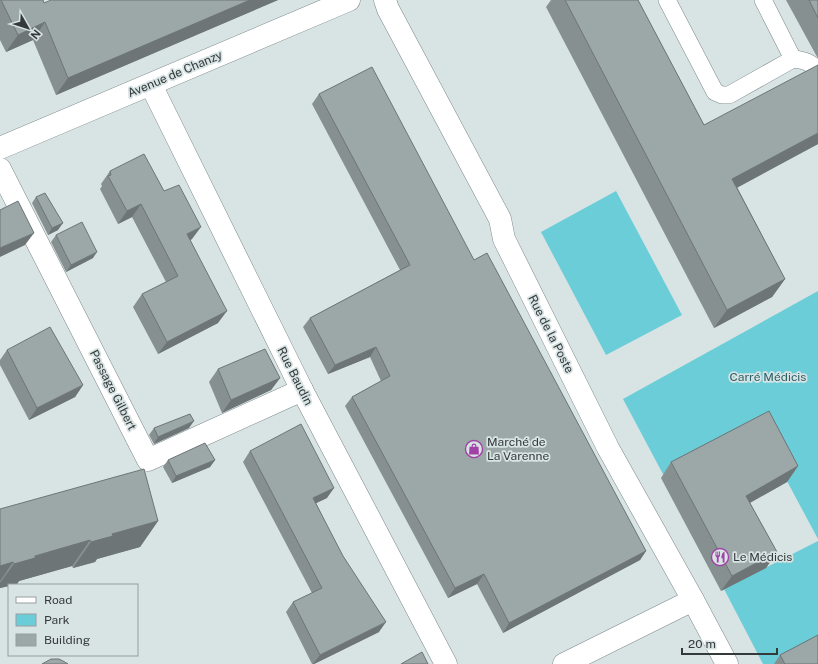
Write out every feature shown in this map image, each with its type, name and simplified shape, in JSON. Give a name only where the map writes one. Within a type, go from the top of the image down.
[{"type":"street","name":"Avenue de Chanzy","points":[[0,148],[349,0]]},
{"type":"street","name":"Rue de la Poste","points":[[385,0],[388,9],[500,219],[504,239],[608,448],[694,600],[727,664]]},
{"type":"street","name":"Rue Baudin","points":[[150,85],[302,390],[446,664]]},
{"type":"street","name":"Passage Gilbert","points":[[0,169],[148,460],[302,390]]},
{"type":"street","points":[[564,664],[694,600]]},
{"type":"lane","points":[[667,0],[715,92],[722,95],[730,95],[793,59],[804,60],[812,64],[818,70]]},
{"type":"lane","points":[[763,0],[793,59]]},
{"type":"green space","points":[[616,191],[682,315],[606,355],[541,232]]},
{"type":"green space","name":"Carré Médicis","points":[[818,291],[818,539],[758,427],[664,476],[623,399]]},
{"type":"green space","points":[[818,541],[818,648],[788,664],[763,664],[724,589]]},
{"type":"building","points":[[1,0],[43,0],[44,3],[51,0],[250,0],[68,78],[45,22],[18,35]]},
{"type":"building","points":[[565,0],[638,0],[704,125],[818,65],[818,133],[732,179],[785,279],[727,310]]},
{"type":"building","points":[[809,0],[818,0],[818,18]]},
{"type":"building","name":"Marché de La Varenne","points":[[372,67],[474,260],[487,253],[646,551],[509,623],[484,574],[455,588],[352,397],[390,376],[376,347],[335,365],[310,318],[410,265],[319,94]]},
{"type":"building","points":[[144,154],[164,191],[179,185],[201,227],[187,234],[227,311],[167,342],[142,294],[178,276],[141,204],[127,211],[108,176],[111,175],[110,171]]},
{"type":"building","points":[[45,193],[63,223],[52,228],[36,197]]},
{"type":"building","points":[[18,201],[34,233],[0,248],[0,210]]},
{"type":"building","points":[[82,222],[97,252],[71,265],[56,235]]},
{"type":"building","points":[[50,327],[83,385],[37,408],[7,350]]},
{"type":"building","points":[[265,349],[280,378],[231,400],[218,369]]},
{"type":"building","points":[[769,411],[798,466],[746,496],[777,552],[732,576],[671,462]]},
{"type":"building","points":[[190,414],[194,421],[158,437],[154,428]]},
{"type":"building","points":[[301,424],[334,488],[313,498],[343,556],[386,622],[320,655],[293,602],[322,588],[250,451]]},
{"type":"building","points":[[205,443],[215,460],[176,476],[168,460]]},
{"type":"building","points":[[144,469],[158,521],[112,534],[113,536],[91,542],[90,540],[35,556],[35,558],[0,566],[0,509]]},
{"type":"building","points":[[818,635],[818,664],[785,664],[780,655]]},
{"type":"building","points":[[422,652],[428,664],[401,664]]},
{"type":"building","points":[[51,659],[59,659],[68,664],[42,664]]},
{"type":"place","name":"Marché de La Varenne","points":[[474,449]]},
{"type":"place","name":"Le Médicis","points":[[720,557]]}]
